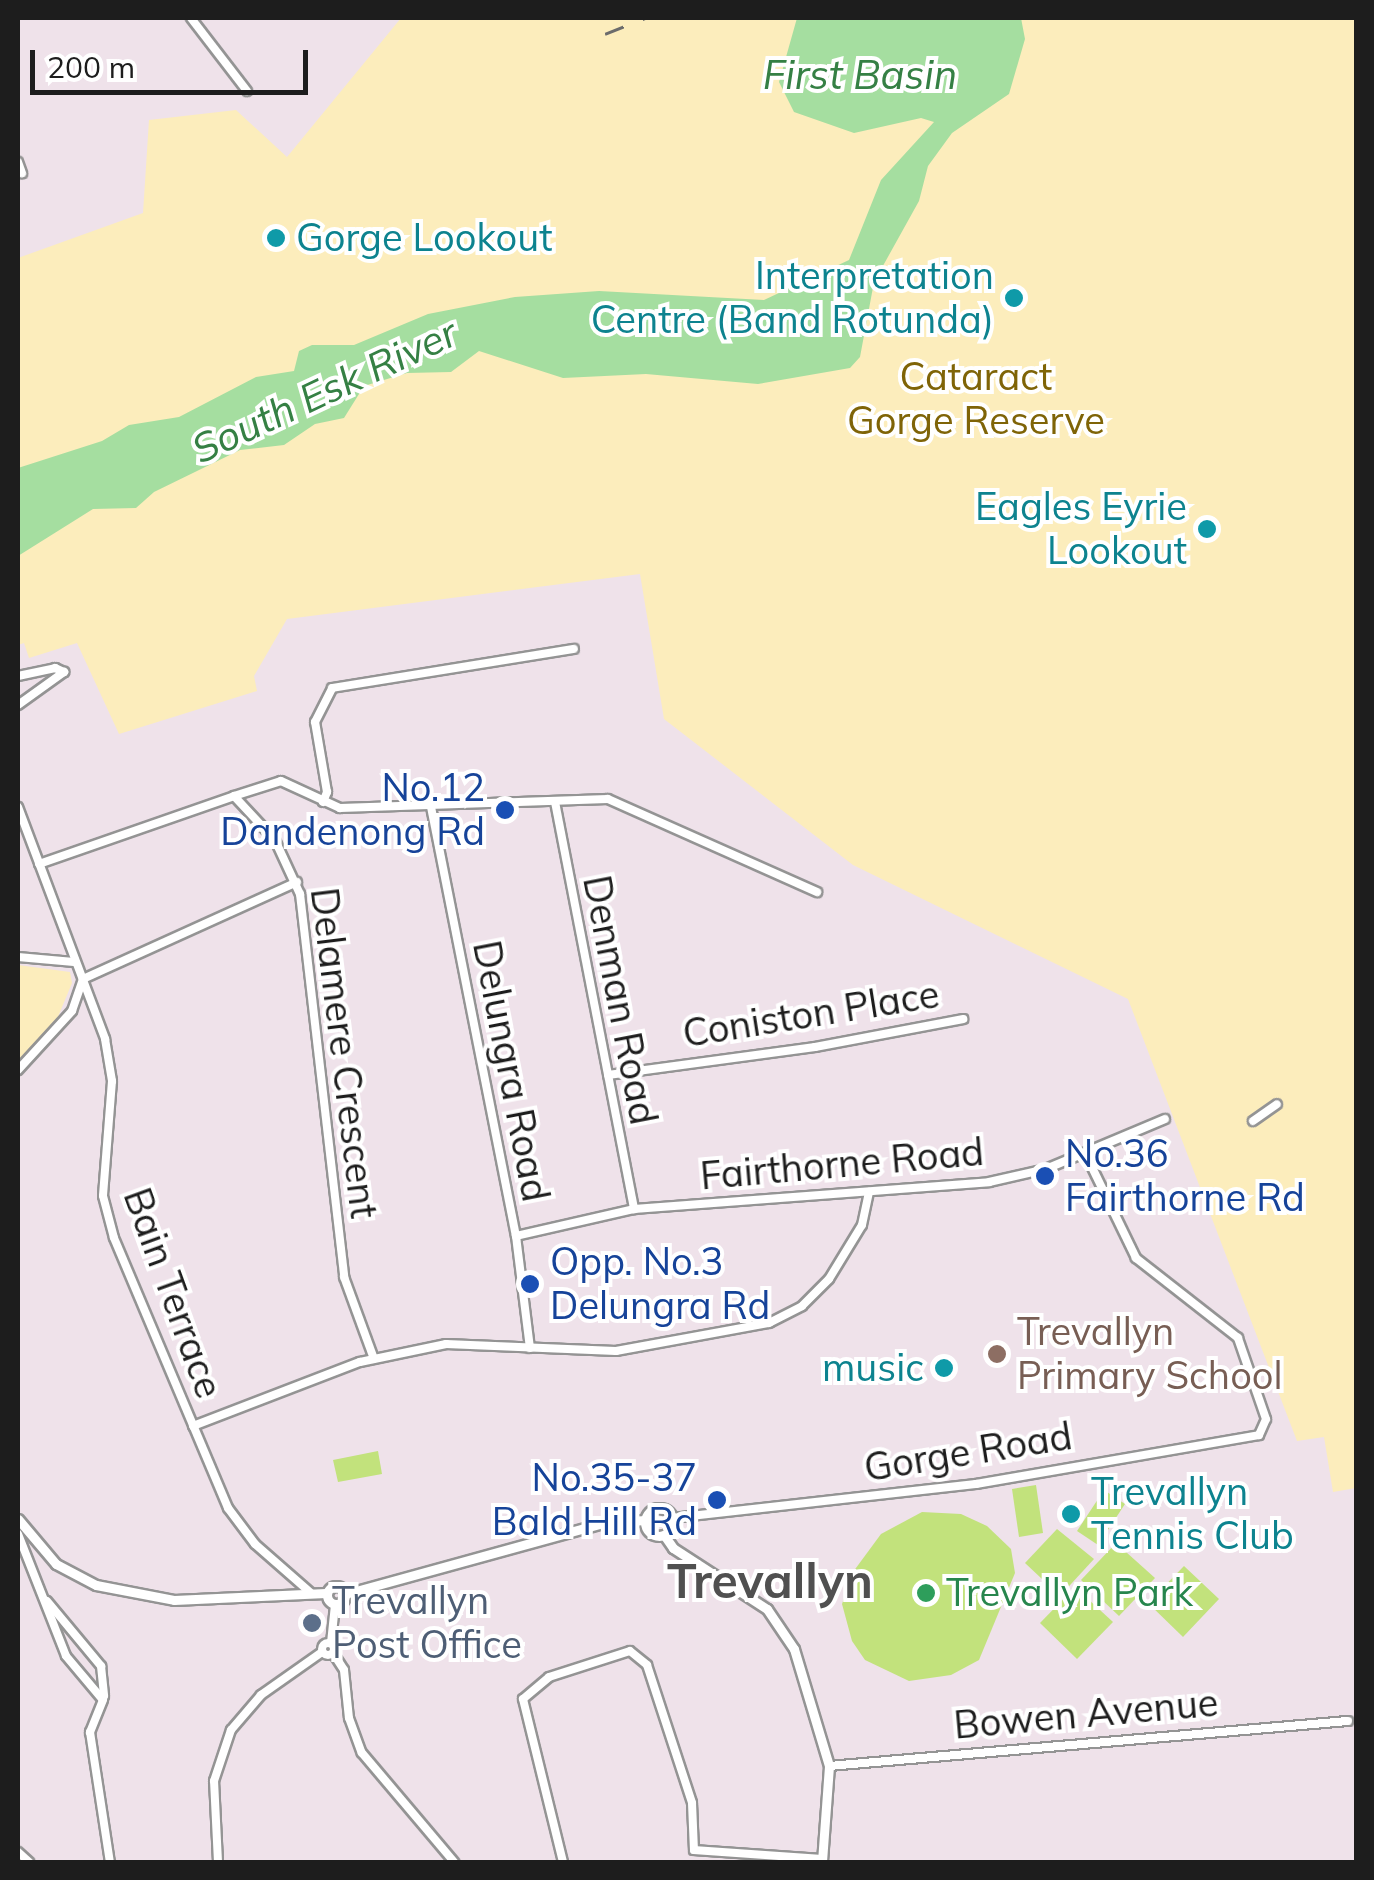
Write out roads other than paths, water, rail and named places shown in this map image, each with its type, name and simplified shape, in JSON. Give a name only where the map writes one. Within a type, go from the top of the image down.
[{"type":"street","points":[[192,18],[246,91]]},
{"type":"street","points":[[18,162],[22,173]]},
{"type":"street","points":[[322,802],[327,792],[314,722],[332,688],[574,649]]},
{"type":"street","points":[[18,676],[64,672],[18,705]]},
{"type":"street","points":[[39,864],[281,782],[322,802],[430,807],[622,802],[746,865],[817,892]]},
{"type":"street","name":"Delamere Crescent","points":[[234,796],[275,840],[297,882],[313,974],[344,1277],[374,1359]]},
{"type":"street","name":"Denman Road","points":[[555,802],[634,1209]]},
{"type":"street","name":"Delungra Road","points":[[430,807],[516,1236],[530,1348]]},
{"type":"street","name":"Bain Terrace","points":[[18,808],[97,1014],[112,1081],[102,1174],[107,1216],[193,1426],[242,1529],[311,1593]]},
{"type":"street","points":[[18,1070],[72,1011],[83,978],[297,882]]},
{"type":"street","points":[[18,957],[74,962]]},
{"type":"street","points":[[72,1011],[97,1014]]},
{"type":"street","name":"Coniston Place","points":[[608,1075],[815,1047],[963,1019]]},
{"type":"street","points":[[1253,1121],[1277,1104]]},
{"type":"street","name":"Fairthorne Road","points":[[516,1236],[634,1209],[989,1182],[1086,1155],[1165,1119]]},
{"type":"street","name":"Gorge Road","points":[[672,1518],[976,1484],[1250,1438],[1266,1424],[1238,1338],[1136,1258],[1086,1155]]},
{"type":"street","points":[[193,1426],[374,1359],[468,1342],[530,1348],[636,1349],[784,1317],[830,1279],[862,1225],[870,1192]]},
{"type":"street","points":[[454,1862],[364,1755],[332,1648],[335,1604],[345,1594],[602,1523],[646,1520],[658,1508],[672,1518],[664,1535]]},
{"type":"street","points":[[18,1519],[44,1554],[96,1585],[174,1600],[326,1594],[337,1586],[345,1594]]},
{"type":"street","points":[[563,1862],[523,1699],[548,1677],[630,1651],[647,1664],[692,1803],[694,1850],[822,1861],[828,1766],[797,1658],[778,1623],[664,1535],[649,1532],[646,1520]]},
{"type":"street","points":[[18,1534],[66,1656],[103,1700]]},
{"type":"street","points":[[326,1594],[335,1604]]},
{"type":"street","points":[[43,1597],[101,1666],[103,1700],[90,1732],[110,1862]]},
{"type":"street","points":[[218,1862],[214,1781],[230,1730],[261,1695],[332,1648]]},
{"type":"street","name":"Bowen Avenue","points":[[828,1766],[1348,1720]]},
{"type":"street","points":[[18,1852],[29,1862]]},
{"type":"water","points":[[797,18],[1021,18],[1025,39],[1009,94],[952,133],[928,166],[919,201],[874,282],[860,357],[850,368],[758,384],[646,374],[563,378],[479,351],[451,372],[407,373],[364,386],[344,418],[315,424],[284,445],[240,450],[154,492],[136,508],[93,509],[18,556],[18,468],[102,441],[129,425],[179,417],[256,377],[294,371],[299,351],[312,345],[354,345],[428,314],[515,297],[599,291],[764,300],[849,260],[881,180],[934,122],[921,118],[854,133],[794,112],[779,82]]},
{"type":"railway","points":[[605,34],[645,18]]},
{"type":"place","name":"Gorge Lookout","points":[[276,238]]},
{"type":"place","name":"Interpretation Centre (Band Rotunda)","points":[[1014,298]]},
{"type":"place","name":"Eagles Eyrie Lookout","points":[[1207,529]]},
{"type":"place","name":"No.12 Dandenong Rd","points":[[505,810]]},
{"type":"place","name":"No.36 Fairthorne Rd","points":[[1045,1176]]},
{"type":"place","name":"Opp. No.3 Delungra Rd","points":[[530,1284]]},
{"type":"place","name":"Trevallyn Primary School","points":[[997,1354]]},
{"type":"place","name":"music","points":[[944,1368]]},
{"type":"place","name":"No.35-37 Bald Hill Rd","points":[[717,1500]]},
{"type":"place","name":"Trevallyn Tennis Club","points":[[1071,1514]]},
{"type":"place","name":"Trevallyn Park","points":[[926,1593]]},
{"type":"place","name":"Trevallyn Post Office","points":[[312,1623]]},
{"type":"district","name":"Trevallyn","points":[[770,1581]]},
{"type":"water label","name":"First Basin","points":[[860,74]]},
{"type":"water label","name":"South Esk River","points":[[324,390]]},
{"type":"park label","name":"Cataract Gorge Reserve","points":[[976,399]]}]
